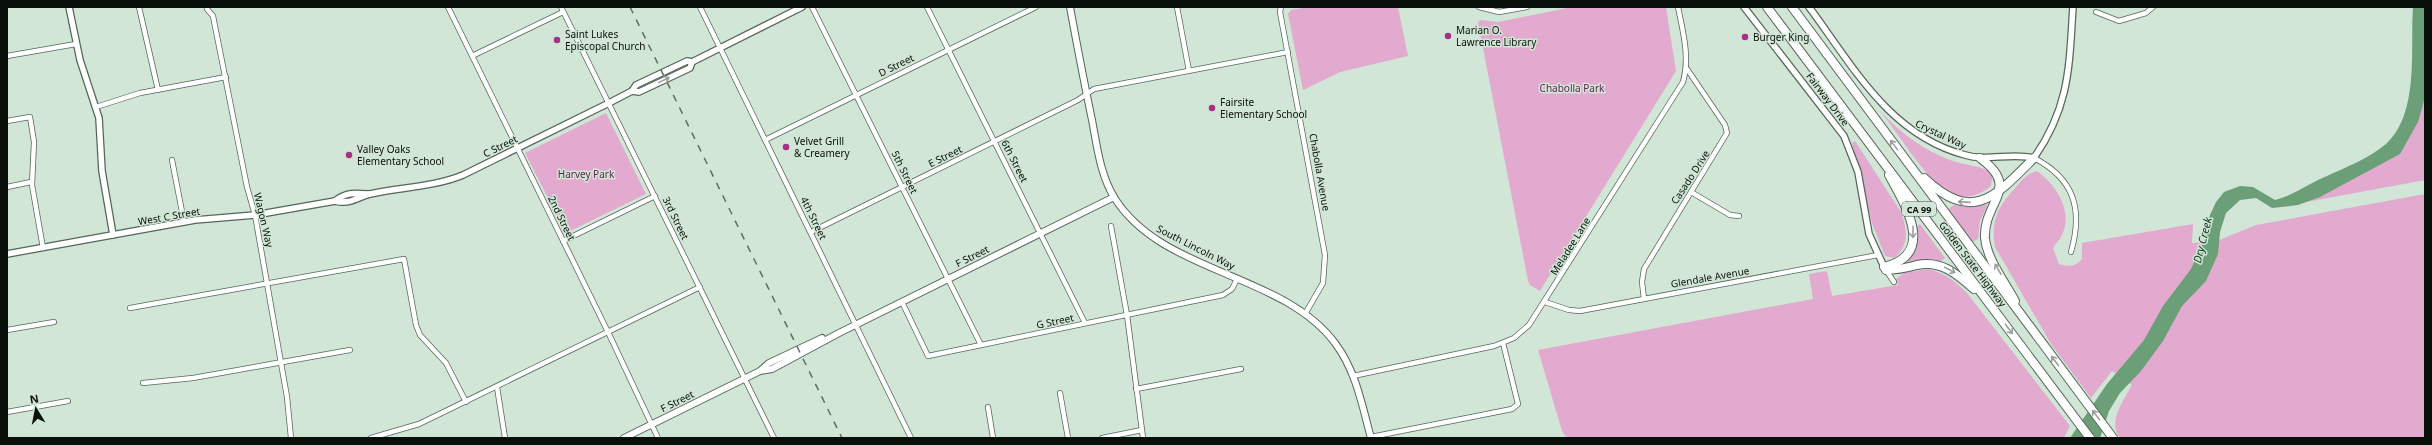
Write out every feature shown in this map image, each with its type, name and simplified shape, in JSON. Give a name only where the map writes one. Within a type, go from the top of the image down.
[{"type":"highway","name":"Golden State Highway","points":[[1792,7],[2113,438]]},
{"type":"highway","name":"Golden State Highway","points":[[1768,9],[2090,438]]},
{"type":"highway","points":[[1873,147],[1908,210],[1913,226],[1912,241],[1907,255],[1897,264],[1885,268]]},
{"type":"highway","points":[[1980,158],[1993,167],[1998,176],[2000,191],[1987,222],[1987,247],[2030,328]]},
{"type":"highway","points":[[1908,164],[1938,192],[1951,200],[1975,202],[2000,191],[2034,158]]},
{"type":"highway","points":[[1885,268],[1901,270],[1925,264],[1941,265],[1958,274],[1988,302]]},
{"type":"main road","name":"South Lincoln Way","points":[[1070,7],[1101,165],[1114,197],[1131,220],[1152,237],[1305,314],[1335,342],[1353,376],[1371,438]]},
{"type":"main road","name":"F Street","points":[[624,438],[760,372],[769,363],[839,333],[1114,197]]},
{"type":"street","points":[[69,7],[76,44],[96,106],[101,131],[102,171],[113,235]]},
{"type":"street","points":[[140,7],[158,90]]},
{"type":"street","name":"2nd Street","points":[[448,7],[608,332],[658,438]]},
{"type":"street","name":"4th Street","points":[[700,7],[911,438]]},
{"type":"street","name":"C Street","points":[[335,201],[342,195],[353,193],[369,194],[445,181],[517,148],[632,91],[636,85],[686,61],[692,62],[802,7]]},
{"type":"street","name":"5th Street","points":[[812,7],[982,345]]},
{"type":"street","name":"6th Street","points":[[927,7],[1041,233],[1085,324]]},
{"type":"street","name":"D Street","points":[[765,140],[1036,7]]},
{"type":"street","points":[[1178,7],[1189,71]]},
{"type":"street","name":"Chabolla Avenue","points":[[1281,7],[1325,255],[1323,283],[1305,314]]},
{"type":"street","points":[[1479,7],[1499,12],[1527,7]]},
{"type":"street","name":"Meladee Lane","points":[[1353,376],[1503,343],[1529,325],[1546,302],[1679,90],[1687,69],[1686,49],[1678,7]]},
{"type":"street","name":"Fairway Drive","points":[[1744,7],[1844,136],[1857,166],[1866,224],[1878,256],[1894,282]]},
{"type":"street","name":"Crystal Way","points":[[1809,7],[1893,117],[1923,138],[1964,155],[1980,158],[2010,154],[2034,158],[2058,174],[2072,196],[2077,222],[2071,252]]},
{"type":"street","points":[[2034,158],[2054,126],[2063,102],[2068,72],[2073,7]]},
{"type":"street","points":[[2096,12],[2119,22],[2146,13],[2153,7]]},
{"type":"street","points":[[472,56],[562,9]]},
{"type":"street","name":"3rd Street","points":[[562,9],[774,438]]},
{"type":"street","name":"Wagon Way","points":[[207,10],[213,16],[247,187],[255,215],[281,362],[291,438]]},
{"type":"street","points":[[7,56],[76,44]]},
{"type":"street","name":"E Street","points":[[810,232],[994,141],[1087,94],[1094,89],[1288,52]]},
{"type":"street","name":"Casado Drive","points":[[1644,299],[1642,282],[1644,269],[1727,134],[1725,125],[1687,69]]},
{"type":"street","points":[[96,106],[158,90],[226,78]]},
{"type":"street","points":[[7,122],[30,117],[34,142],[31,182],[42,248]]},
{"type":"street","points":[[172,160],[184,222]]},
{"type":"street","points":[[7,187],[31,182]]},
{"type":"street","points":[[1691,192],[1730,215],[1739,216]]},
{"type":"street","points":[[563,241],[655,196]]},
{"type":"street","name":"West C Street","points":[[7,254],[184,222],[255,215],[335,201]]},
{"type":"street","points":[[1111,226],[1127,315],[1143,438]]},
{"type":"street","name":"Glendale Avenue","points":[[1546,302],[1576,311],[1878,256]]},
{"type":"street","points":[[130,308],[404,259],[416,325],[420,335],[446,363],[466,402]]},
{"type":"street","name":"G Street","points":[[902,302],[928,356],[1223,295],[1232,289],[1237,279]]},
{"type":"street","points":[[371,438],[406,430],[700,287]]},
{"type":"street","points":[[7,330],[54,322]]},
{"type":"street","points":[[1371,438],[1512,409],[1518,404],[1517,395],[1503,343]]},
{"type":"street","points":[[143,383],[193,378],[350,350]]},
{"type":"street","points":[[1136,390],[1241,369]]},
{"type":"street","points":[[497,387],[505,438]]},
{"type":"street","points":[[1060,393],[1068,438]]},
{"type":"street","points":[[7,412],[68,400]]},
{"type":"street","points":[[988,407],[993,438]]},
{"type":"street","points":[[1102,438],[1142,430]]},
{"type":"green space","points":[[1309,7],[1398,7],[1408,56],[1340,72],[1303,90],[1288,14],[1291,10]]},
{"type":"green space","name":"Chabolla Park","points":[[1572,7],[1666,7],[1676,71],[1540,291],[1530,285],[1528,281],[1478,22],[1481,20],[1498,22]]},
{"type":"green space","points":[[2425,8],[2425,180],[2274,208],[2383,156],[2417,97]]},
{"type":"green space","points":[[1879,109],[1902,132],[1930,151],[1950,160],[1980,167],[1989,171],[1992,177],[1991,186],[1978,194],[1966,197],[1955,195],[1945,190],[1926,173]]},
{"type":"green space","name":"Harvey Park","points":[[606,113],[646,194],[566,233],[525,153]]},
{"type":"green space","points":[[1855,141],[1901,212],[1905,225],[1906,236],[1903,248],[1894,258],[1885,256],[1872,223],[1852,143]]},
{"type":"green space","points":[[2037,171],[2044,176],[2056,191],[2064,208],[2066,217],[2065,226],[2061,237],[2053,248],[2059,264],[2066,266],[2077,264],[2082,259],[2082,243],[2193,224],[2192,243],[2217,241],[2256,225],[2425,194],[2425,438],[2120,438],[2116,432],[2116,418],[2121,404],[2132,385],[2112,371],[2091,398],[2051,344],[1995,247],[1994,229],[1997,214],[2005,200],[2024,179],[2031,173]]},
{"type":"green space","points":[[1985,204],[1987,206],[1980,221],[1978,239],[1972,242],[1948,209],[1954,205],[1965,207]]},
{"type":"green space","points":[[1920,224],[1945,258],[1940,262],[1919,260],[1910,263],[1907,260],[1911,252],[1915,228]]},
{"type":"green space","points":[[1928,269],[1949,278],[1967,293],[2070,426],[2064,438],[1567,438],[1562,431],[1538,350],[1813,299],[1809,274],[1827,271],[1832,296],[1898,285],[1896,279],[1904,273]]},
{"type":"shaded area","points":[[2413,7],[2425,7],[2425,97],[2418,122],[2400,154],[2320,197],[2298,205],[2272,208],[2256,198],[2240,200],[2226,213],[2220,232],[2218,254],[2206,281],[2182,306],[2163,341],[2141,371],[2120,393],[2109,411],[2100,438],[2070,438],[2107,384],[2144,340],[2163,306],[2191,269],[2205,238],[2210,215],[2216,202],[2224,192],[2240,186],[2253,187],[2275,200],[2282,198],[2365,158],[2386,144],[2397,131],[2409,98],[2412,60]]},
{"type":"railway","points":[[630,7],[842,438]]},
{"type":"place","name":"Marian O. Lawrence Library","points":[[1448,36]]},
{"type":"place","name":"Burger King","points":[[1745,37]]},
{"type":"place","name":"Saint Lukes Episcopal Church","points":[[557,40]]},
{"type":"place","name":"Fairsite Elementary School","points":[[1212,108]]},
{"type":"place","name":"Velvet Grill & Creamery","points":[[786,147]]},
{"type":"place","name":"Valley Oaks Elementary School","points":[[349,155]]},
{"type":"water label","name":"Dry Creek","points":[[2202,240]]}]
